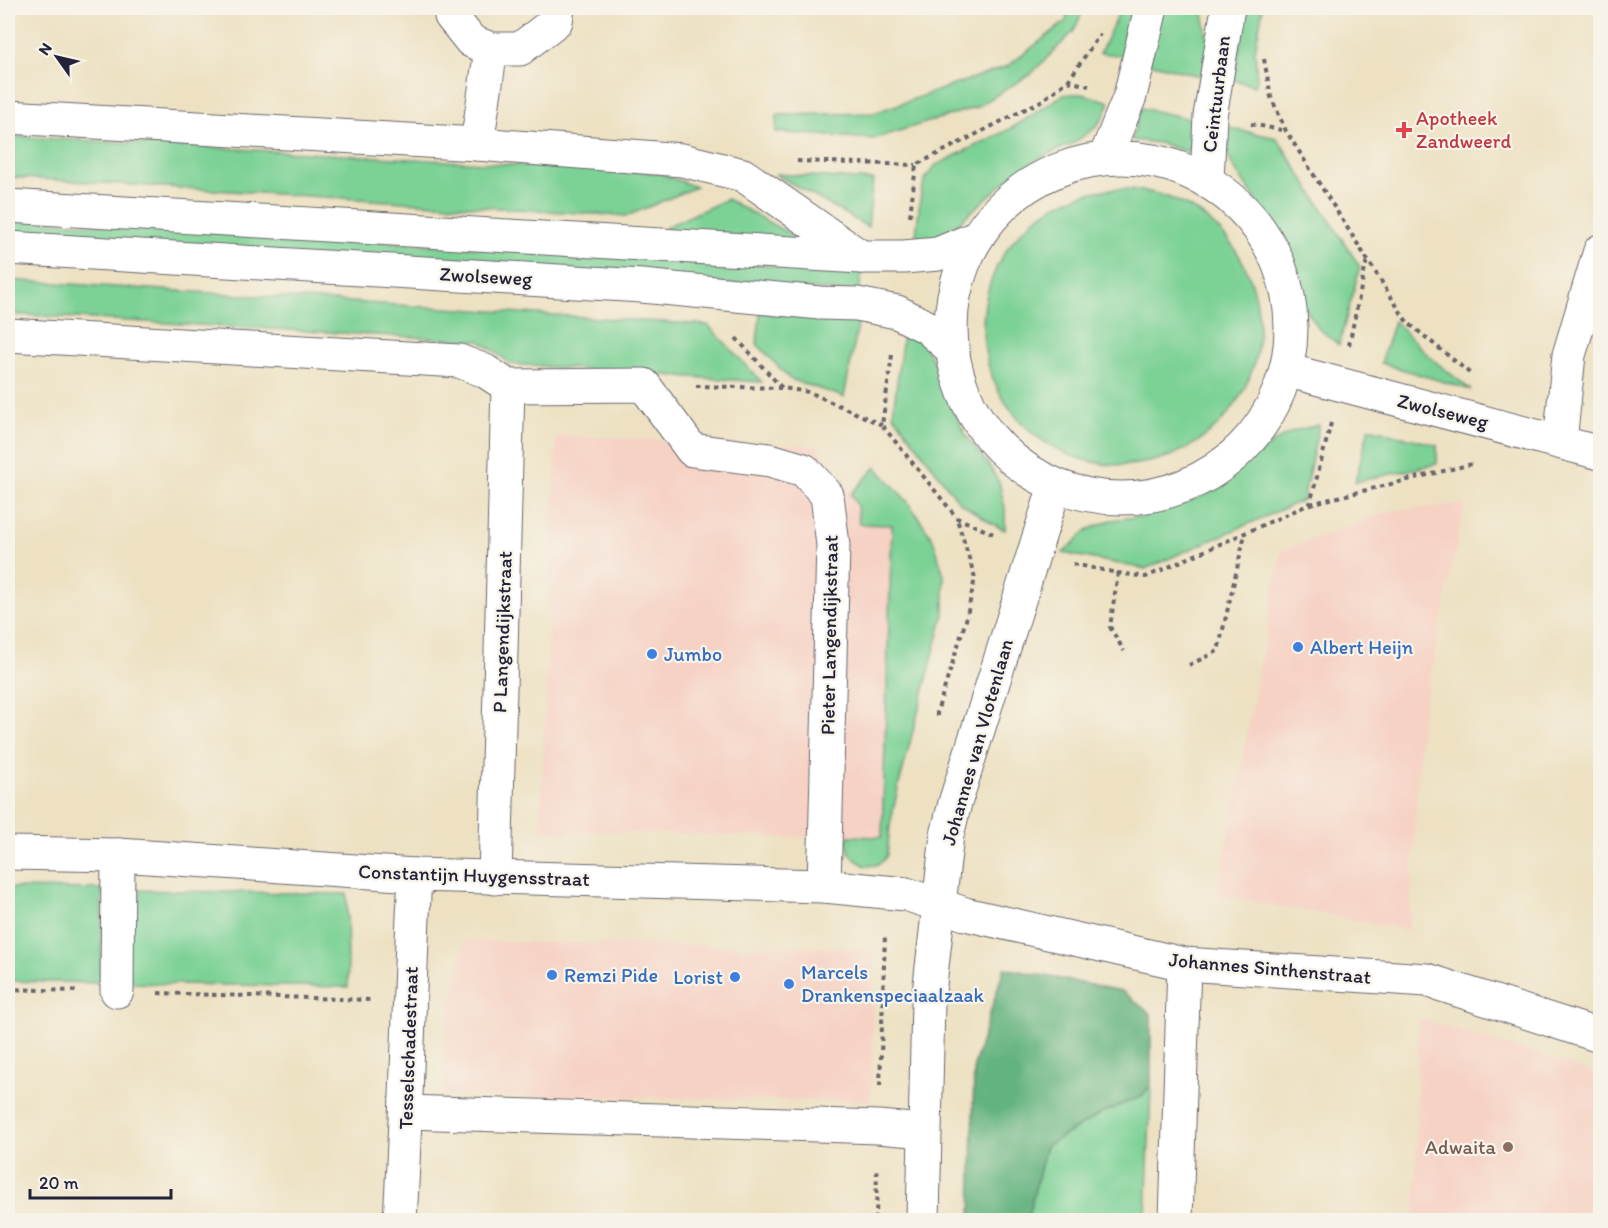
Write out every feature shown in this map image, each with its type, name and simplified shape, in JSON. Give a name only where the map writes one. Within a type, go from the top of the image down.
[{"type":"street","points":[[451,8],[451,16],[471,41],[491,49],[520,49],[556,21],[558,8]]},
{"type":"street","points":[[1105,158],[1130,96],[1151,8]]},
{"type":"street","name":"Ceintuurbaan","points":[[1207,181],[1210,116],[1228,8]]},
{"type":"street","points":[[477,144],[491,49]]},
{"type":"street","points":[[8,117],[477,144],[682,160],[743,175],[861,257]]},
{"type":"street","points":[[1105,158],[1141,159],[1176,166],[1207,181],[1233,199],[1254,222],[1271,248],[1283,277],[1290,307],[1291,339],[1286,370],[1263,423],[1244,446],[1222,465],[1197,481],[1142,498],[1083,495],[1055,486],[1029,472],[1005,454],[985,432],[969,406],[958,378],[952,349],[951,320],[954,291],[963,264],[976,238],[1001,208],[1031,183],[1067,166],[1105,158]]},
{"type":"street","name":"Zwolseweg","points":[[8,206],[861,257],[938,254],[976,238]]},
{"type":"street","name":"Zwolseweg","points":[[8,248],[642,286],[820,303],[857,304],[897,312],[927,327],[952,349]]},
{"type":"street","points":[[1560,442],[1569,355],[1600,251]]},
{"type":"street","points":[[8,335],[459,361],[485,371],[508,386],[644,385]]},
{"type":"street","name":"Zwolseweg","points":[[1286,370],[1600,453]]},
{"type":"street","name":"Pieter Langendijkstraat","points":[[644,385],[692,450],[770,460],[804,470],[827,495],[833,545],[824,886]]},
{"type":"street","name":"P Langendijkstraat","points":[[495,878],[508,386]]},
{"type":"street","name":"Johannes van Vlotenlaan","points":[[923,1221],[928,1002],[947,835],[955,803],[1055,486]]},
{"type":"street","name":"Constantijn Huygensstraat","points":[[8,853],[118,855],[415,875],[824,886],[906,894],[938,904]]},
{"type":"street","points":[[117,992],[118,855]]},
{"type":"street","name":"Tesselschadestraat","points":[[400,1221],[415,875]]},
{"type":"street","name":"Johannes Sinthenstraat","points":[[938,904],[976,916],[1184,964],[1426,980],[1600,1036]]},
{"type":"street","points":[[1176,1221],[1184,964]]},
{"type":"street","points":[[406,1112],[878,1127],[924,1131]]},
{"type":"path","points":[[904,257],[916,165],[1041,101],[1068,81],[1100,36],[1103,26]]},
{"type":"path","points":[[1265,51],[1264,62],[1271,97],[1286,131],[1407,322],[1476,378]]},
{"type":"path","points":[[1068,81],[1130,96]]},
{"type":"path","points":[[1210,116],[1286,131]]},
{"type":"path","points":[[1310,504],[1341,384],[1367,259]]},
{"type":"path","points":[[897,312],[882,425],[957,518],[1035,552],[1069,563],[1146,577],[1310,504],[1481,461]]},
{"type":"path","points":[[644,385],[782,388]]},
{"type":"path","points":[[1189,664],[1218,651],[1245,533]]},
{"type":"path","points":[[1118,573],[1110,627],[1124,651]]},
{"type":"path","points":[[876,1221],[887,892]]},
{"type":"path","points":[[8,989],[408,1002]]},
{"type":"shaded area","points":[[556,436],[817,446],[851,494],[857,506],[859,524],[892,524],[882,837],[849,836],[846,839],[540,830]]},
{"type":"shaded area","points":[[1465,504],[1421,722],[1409,930],[1218,895],[1281,551],[1390,511]]},
{"type":"shaded area","points":[[464,941],[874,949],[871,1101],[444,1095],[446,1029]]},
{"type":"shaded area","name":"Adwaita","points":[[1418,1018],[1600,1074],[1600,1220],[1415,1220]]},
{"type":"green space","points":[[1069,8],[1084,8],[1074,31],[1031,74],[977,107],[873,139],[776,132],[777,115],[874,113],[1008,66],[1066,21]]},
{"type":"green space","points":[[1121,8],[1136,8],[1125,56],[1100,53]]},
{"type":"green space","points":[[1161,8],[1202,8],[1210,52],[1204,77],[1149,63]]},
{"type":"green space","points":[[1248,8],[1263,8],[1255,50],[1257,80],[1255,86],[1233,80]]},
{"type":"green space","points":[[1083,94],[1110,102],[1095,128],[1072,144],[1017,171],[945,235],[915,243],[921,192],[926,177],[936,165],[1012,128],[1063,95]]},
{"type":"green space","points":[[1141,108],[1196,120],[1188,152],[1159,143],[1131,140]]},
{"type":"green space","points":[[1224,127],[1277,138],[1360,267],[1339,345],[1318,328],[1302,303],[1293,259],[1232,165],[1223,143]]},
{"type":"green space","points":[[8,136],[659,173],[696,187],[627,216],[8,177]]},
{"type":"green space","points":[[775,174],[873,180],[868,227]]},
{"type":"green space","points":[[1121,189],[1148,192],[1174,200],[1197,213],[1218,230],[1235,251],[1248,274],[1256,300],[1259,327],[1256,354],[1248,380],[1235,403],[1218,424],[1197,441],[1174,454],[1148,462],[1121,465],[1094,462],[1068,454],[1045,441],[1024,424],[1007,403],[994,380],[986,354],[983,327],[986,300],[994,274],[1007,251],[1024,230],[1045,213],[1068,200],[1094,192]]},
{"type":"green space","points":[[727,199],[806,243],[665,235],[666,227]]},
{"type":"green space","points":[[8,219],[862,271],[859,292],[8,241]]},
{"type":"green space","points":[[8,280],[708,325],[762,382],[511,364],[480,341],[8,314]]},
{"type":"green space","points":[[760,313],[859,320],[844,397],[790,379],[757,344]]},
{"type":"green space","points":[[1394,321],[1431,358],[1471,390],[1381,363]]},
{"type":"green space","points":[[903,334],[909,334],[924,345],[934,362],[945,394],[968,439],[999,482],[1005,508],[1005,530],[959,502],[893,414]]},
{"type":"green space","points":[[1319,425],[1303,500],[1145,569],[1063,553],[1087,530],[1111,520],[1152,515],[1220,488],[1249,460],[1277,440],[1294,431]]},
{"type":"green space","points":[[1369,428],[1437,445],[1437,464],[1355,482]]},
{"type":"green space","points":[[876,467],[908,502],[933,539],[944,575],[944,614],[898,788],[890,825],[887,855],[876,865],[866,866],[850,854],[846,839],[849,836],[882,837],[892,525],[859,524],[857,506],[851,494]]},
{"type":"green space","points":[[8,888],[102,889],[101,983],[8,981]]},
{"type":"green space","points":[[127,890],[347,894],[348,987],[126,983]]},
{"type":"green space","points":[[1004,968],[1122,991],[1151,1014],[1151,1085],[1142,1096],[1100,1114],[1046,1146],[1027,1220],[971,1220],[974,1065]]},
{"type":"green space","points":[[1151,1085],[1146,1220],[1027,1220],[1046,1146],[1100,1114],[1142,1096]]},
{"type":"place","name":"Apotheek Zandweerd","points":[[1404,130]]},
{"type":"place","name":"Albert Heijn","points":[[1298,647]]},
{"type":"place","name":"Jumbo","points":[[652,654]]},
{"type":"place","name":"Remzi Pide","points":[[552,975]]},
{"type":"place","name":"Lorist","points":[[735,977]]},
{"type":"place","name":"Marcels Drankenspeciaalzaak","points":[[789,984]]},
{"type":"place","name":"Adwaita","points":[[1508,1147]]}]
